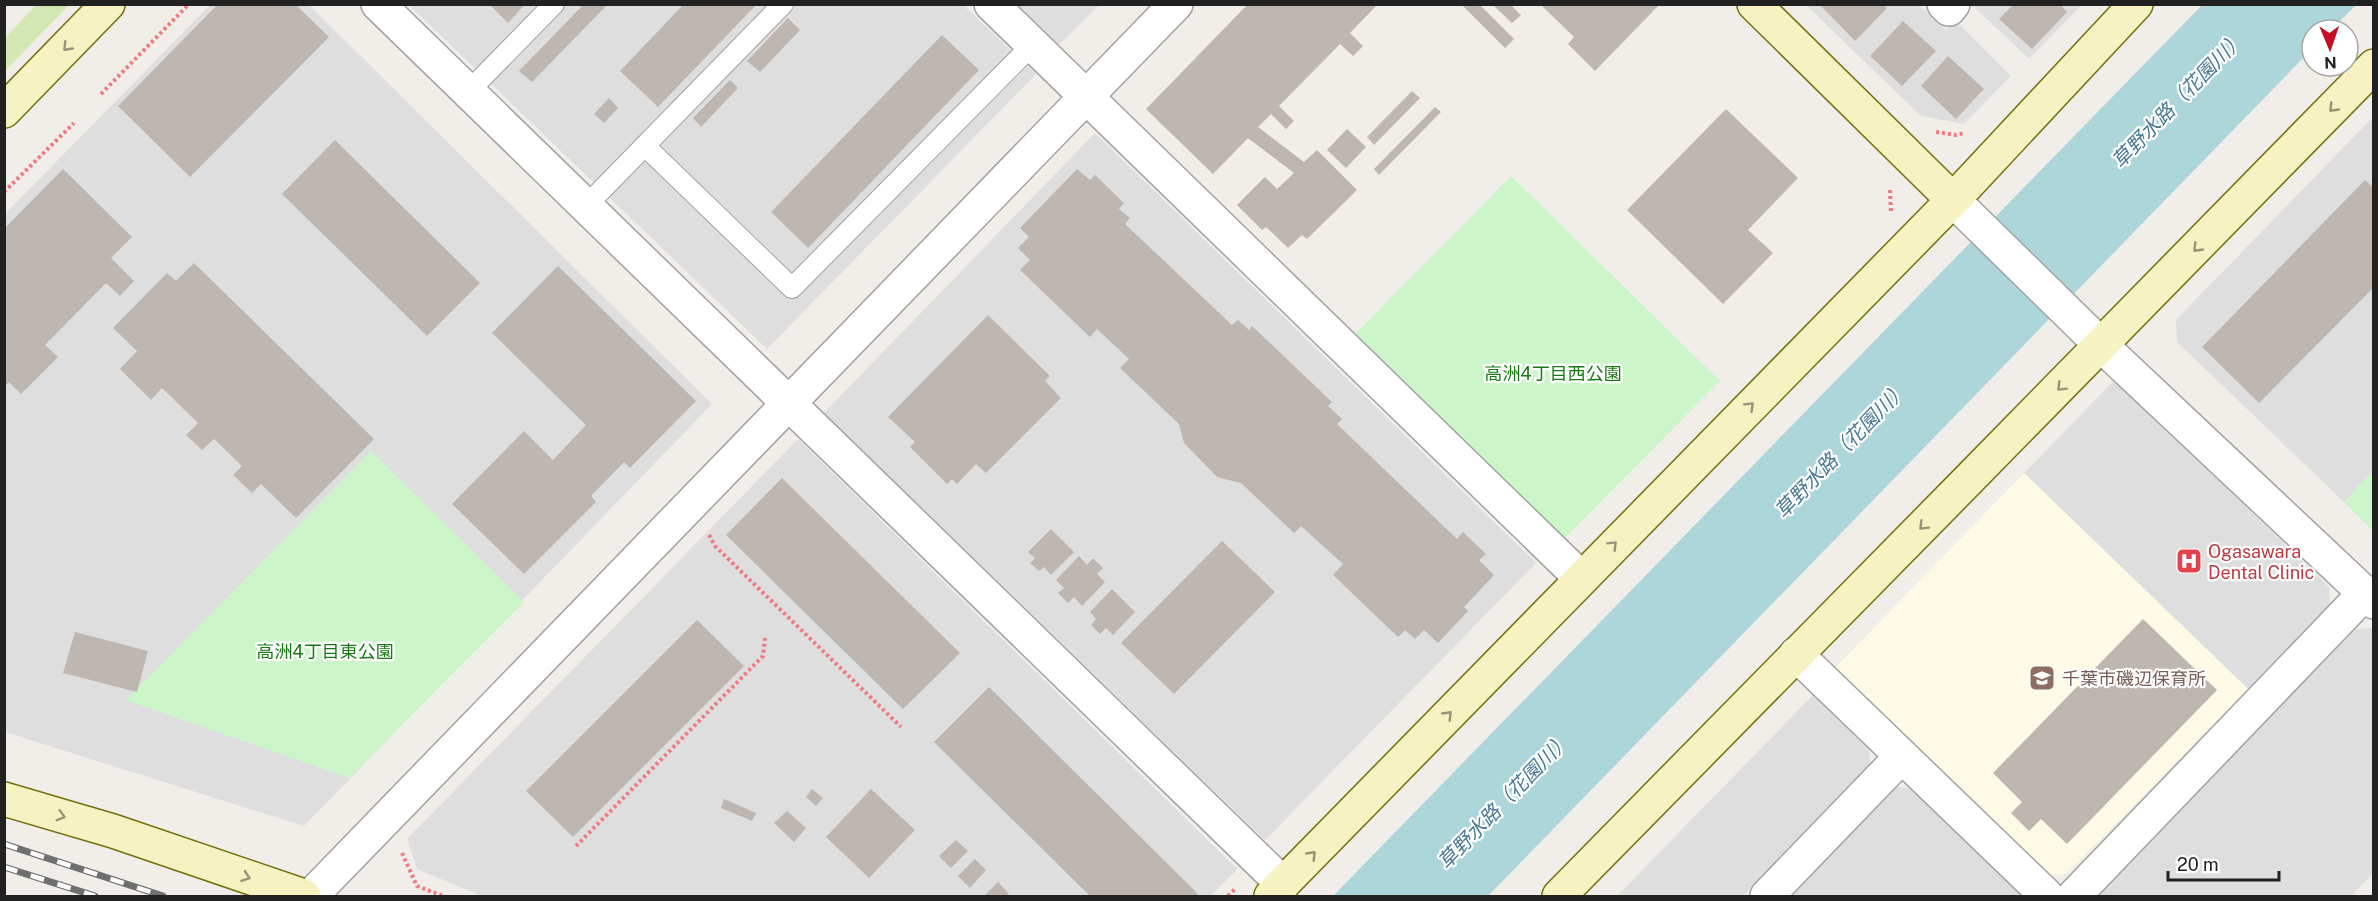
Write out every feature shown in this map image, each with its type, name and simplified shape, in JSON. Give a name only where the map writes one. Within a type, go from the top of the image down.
[{"type":"street","points":[[4,111],[108,4]]},
{"type":"street","points":[[378,4],[789,404],[1277,890],[1953,200],[2136,4]]},
{"type":"street","points":[[991,4],[1581,578]]},
{"type":"street","points":[[311,897],[1176,4]]},
{"type":"street","points":[[1754,4],[2102,346],[2369,598],[2074,897]]},
{"type":"street","points":[[1944,4],[1949,9],[1953,4]]},
{"type":"street","points":[[1559,897],[2102,346],[2373,66]]},
{"type":"street","points":[[1796,654],[2047,897]]},
{"type":"street","points":[[1767,897],[1902,756]]},
{"type":"street","points":[[4,799],[113,831],[304,897]]},
{"type":"lane","points":[[468,92],[554,4]]},
{"type":"lane","points":[[585,207],[783,4]]},
{"type":"lane","points":[[645,146],[792,288],[1032,45]]},
{"type":"path","points":[[101,94],[189,4]]},
{"type":"path","points":[[4,192],[74,123]]},
{"type":"path","points":[[1926,131],[1956,135],[1973,131]]},
{"type":"path","points":[[1887,222],[1891,212],[1890,184]]},
{"type":"path","points":[[707,525],[715,546],[901,727]]},
{"type":"path","points":[[576,846],[763,656],[765,638]]},
{"type":"shaded area","points":[[1977,4],[2082,5],[2029,59],[1974,7]]},
{"type":"shaded area","points":[[210,5],[309,5],[712,404],[304,826],[5,732],[4,215]]},
{"type":"shaded area","points":[[409,5],[963,5],[1036,74],[767,349]]},
{"type":"shaded area","points":[[1016,5],[1099,5],[1058,46]]},
{"type":"shaded area","points":[[1806,5],[1919,5],[1946,30],[1956,21],[2011,76],[1964,124],[1921,116]]},
{"type":"shaded area","points":[[2373,117],[2373,471],[2344,502],[2177,342],[2176,320]]},
{"type":"shaded area","points":[[1095,133],[1536,563],[1265,840],[824,413]]},
{"type":"shaded area","points":[[2115,380],[2329,587],[2330,605],[2248,689],[2024,473]]},
{"type":"shaded area","points":[[798,439],[1237,869],[1211,896],[482,896],[417,869],[407,839]]},
{"type":"shaded area","name":"千葉市磯辺保育所","points":[[2024,473],[2248,689],[2067,873],[2050,876],[1835,668]]},
{"type":"shaded area","points":[[2372,628],[2373,873],[2351,896],[2093,896],[2356,629]]},
{"type":"shaded area","points":[[1814,694],[1869,750],[1870,766],[1743,896],[1617,896]]},
{"type":"shaded area","points":[[1897,787],[1912,788],[2022,896],[1790,896]]},
{"type":"green space","points":[[37,4],[69,5],[5,71],[5,38]]},
{"type":"green space","name":"高洲4丁目西公園","points":[[1511,176],[1720,381],[1564,539],[1355,334]]},
{"type":"green space","name":"高洲4丁目東公園","points":[[371,451],[524,602],[349,778],[126,700]]},
{"type":"green space","points":[[2373,471],[2373,531],[2344,502]]},
{"type":"water","name":"草野水路（花園川）","points":[[2202,5],[2356,5],[2343,18],[2300,18],[2300,61],[1488,896],[1333,896]]},
{"type":"building","points":[[218,4],[295,4],[329,37],[190,177],[118,106]]},
{"type":"building","points":[[489,4],[525,4],[508,23]]},
{"type":"building","points":[[684,4],[757,4],[658,107],[620,71]]},
{"type":"building","points":[[1248,4],[1378,4],[1350,33],[1363,46],[1353,56],[1340,44],[1279,106],[1294,121],[1286,129],[1271,114],[1258,127],[1304,162],[1317,150],[1357,190],[1307,239],[1302,235],[1288,248],[1266,227],[1262,230],[1237,205],[1265,177],[1277,189],[1294,173],[1248,138],[1213,174],[1146,109]]},
{"type":"building","points":[[1461,4],[1479,4],[1514,39],[1505,48]]},
{"type":"building","points":[[1492,4],[1510,4],[1521,15],[1512,23]]},
{"type":"building","points":[[1540,4],[1660,4],[1595,71],[1568,44],[1574,37]]},
{"type":"building","points":[[1819,4],[1883,4],[1887,8],[1855,41]]},
{"type":"building","points":[[2014,4],[2060,4],[2067,12],[2032,49],[1999,19]]},
{"type":"building","points":[[583,5],[607,5],[532,82],[519,71]]},
{"type":"building","points":[[788,18],[800,30],[760,72],[747,61]]},
{"type":"building","points":[[1903,21],[1936,51],[1902,86],[1870,56]]},
{"type":"building","points":[[942,35],[979,70],[808,248],[771,212]]},
{"type":"building","points":[[1948,56],[1984,89],[1956,119],[1921,86]]},
{"type":"building","points":[[730,80],[738,88],[701,127],[693,118]]},
{"type":"building","points":[[1412,91],[1420,98],[1374,145],[1367,137]]},
{"type":"building","points":[[609,98],[618,108],[604,123],[594,114]]},
{"type":"building","points":[[1435,107],[1441,112],[1379,175],[1374,169]]},
{"type":"building","points":[[1726,109],[1798,178],[1748,230],[1773,253],[1723,304],[1627,210]]},
{"type":"building","points":[[1347,129],[1366,147],[1346,168],[1327,150]]},
{"type":"building","points":[[335,140],[480,283],[427,336],[282,194]]},
{"type":"building","points":[[63,169],[132,237],[111,258],[134,281],[120,296],[106,283],[45,345],[58,357],[21,394],[9,382],[5,386],[5,228]]},
{"type":"building","points":[[1077,169],[1090,180],[1095,175],[1124,203],[1119,209],[1130,218],[1125,224],[1232,325],[1238,320],[1249,330],[1252,326],[1332,402],[1328,406],[1342,419],[1337,424],[1457,539],[1463,532],[1486,554],[1479,560],[1494,575],[1464,607],[1468,611],[1438,643],[1424,630],[1415,639],[1405,630],[1398,637],[1333,575],[1343,564],[1301,526],[1294,533],[1241,483],[1217,477],[1184,443],[1179,424],[1120,368],[1129,359],[1097,329],[1090,337],[1020,270],[1030,260],[1018,248],[1029,237],[1020,228]]},
{"type":"building","points":[[2365,180],[2374,188],[2374,287],[2259,403],[2202,347]]},
{"type":"building","points":[[194,263],[374,439],[296,518],[261,484],[252,493],[233,475],[242,466],[214,439],[202,450],[186,435],[198,423],[162,388],[151,400],[120,369],[137,351],[113,328],[167,273],[176,281]]},
{"type":"building","points":[[558,266],[696,401],[630,468],[624,462],[591,496],[596,502],[524,574],[452,504],[524,431],[553,460],[586,425],[492,333]]},
{"type":"building","points":[[988,315],[1050,376],[1045,381],[1061,398],[986,473],[976,464],[957,484],[952,479],[947,484],[910,447],[915,442],[888,417]]},
{"type":"building","points":[[782,478],[960,653],[903,709],[726,535]]},
{"type":"building","points":[[1051,529],[1074,552],[1051,575],[1044,567],[1039,571],[1030,563],[1035,558],[1028,552]]},
{"type":"building","points":[[1222,541],[1275,592],[1174,694],[1121,643]]},
{"type":"building","points":[[1079,556],[1087,565],[1093,558],[1103,568],[1097,574],[1105,582],[1082,606],[1074,597],[1068,603],[1058,593],[1064,588],[1056,580]]},
{"type":"building","points":[[1112,589],[1135,612],[1113,635],[1106,628],[1100,634],[1091,625],[1096,619],[1090,612]]},
{"type":"building","points":[[2143,619],[2217,690],[2067,844],[2041,819],[2029,831],[2011,813],[2022,802],[1993,773]]},
{"type":"building","points":[[697,620],[744,666],[573,837],[526,791]]},
{"type":"building","points":[[75,632],[148,651],[137,692],[63,673]]},
{"type":"building","points":[[989,687],[1198,894],[1195,896],[1090,896],[934,742]]},
{"type":"building","points":[[812,789],[823,798],[816,806],[806,797]]},
{"type":"building","points":[[871,789],[915,830],[869,878],[826,837]]},
{"type":"building","points":[[724,799],[756,813],[752,821],[721,808]]},
{"type":"building","points":[[787,811],[806,828],[794,842],[774,823]]},
{"type":"building","points":[[956,840],[968,851],[951,868],[939,856]]},
{"type":"building","points":[[975,859],[986,870],[970,888],[958,876]]},
{"type":"building","points":[[998,882],[1009,894],[984,896]]},
{"type":"railway","points":[[4,844],[163,896]]},
{"type":"railway","points":[[4,867],[95,896]]},
{"type":"place","name":"Ogasawara Dental Clinic","points":[[2189,561]]},
{"type":"place","name":"千葉市磯辺保育所","points":[[2042,678]]}]
